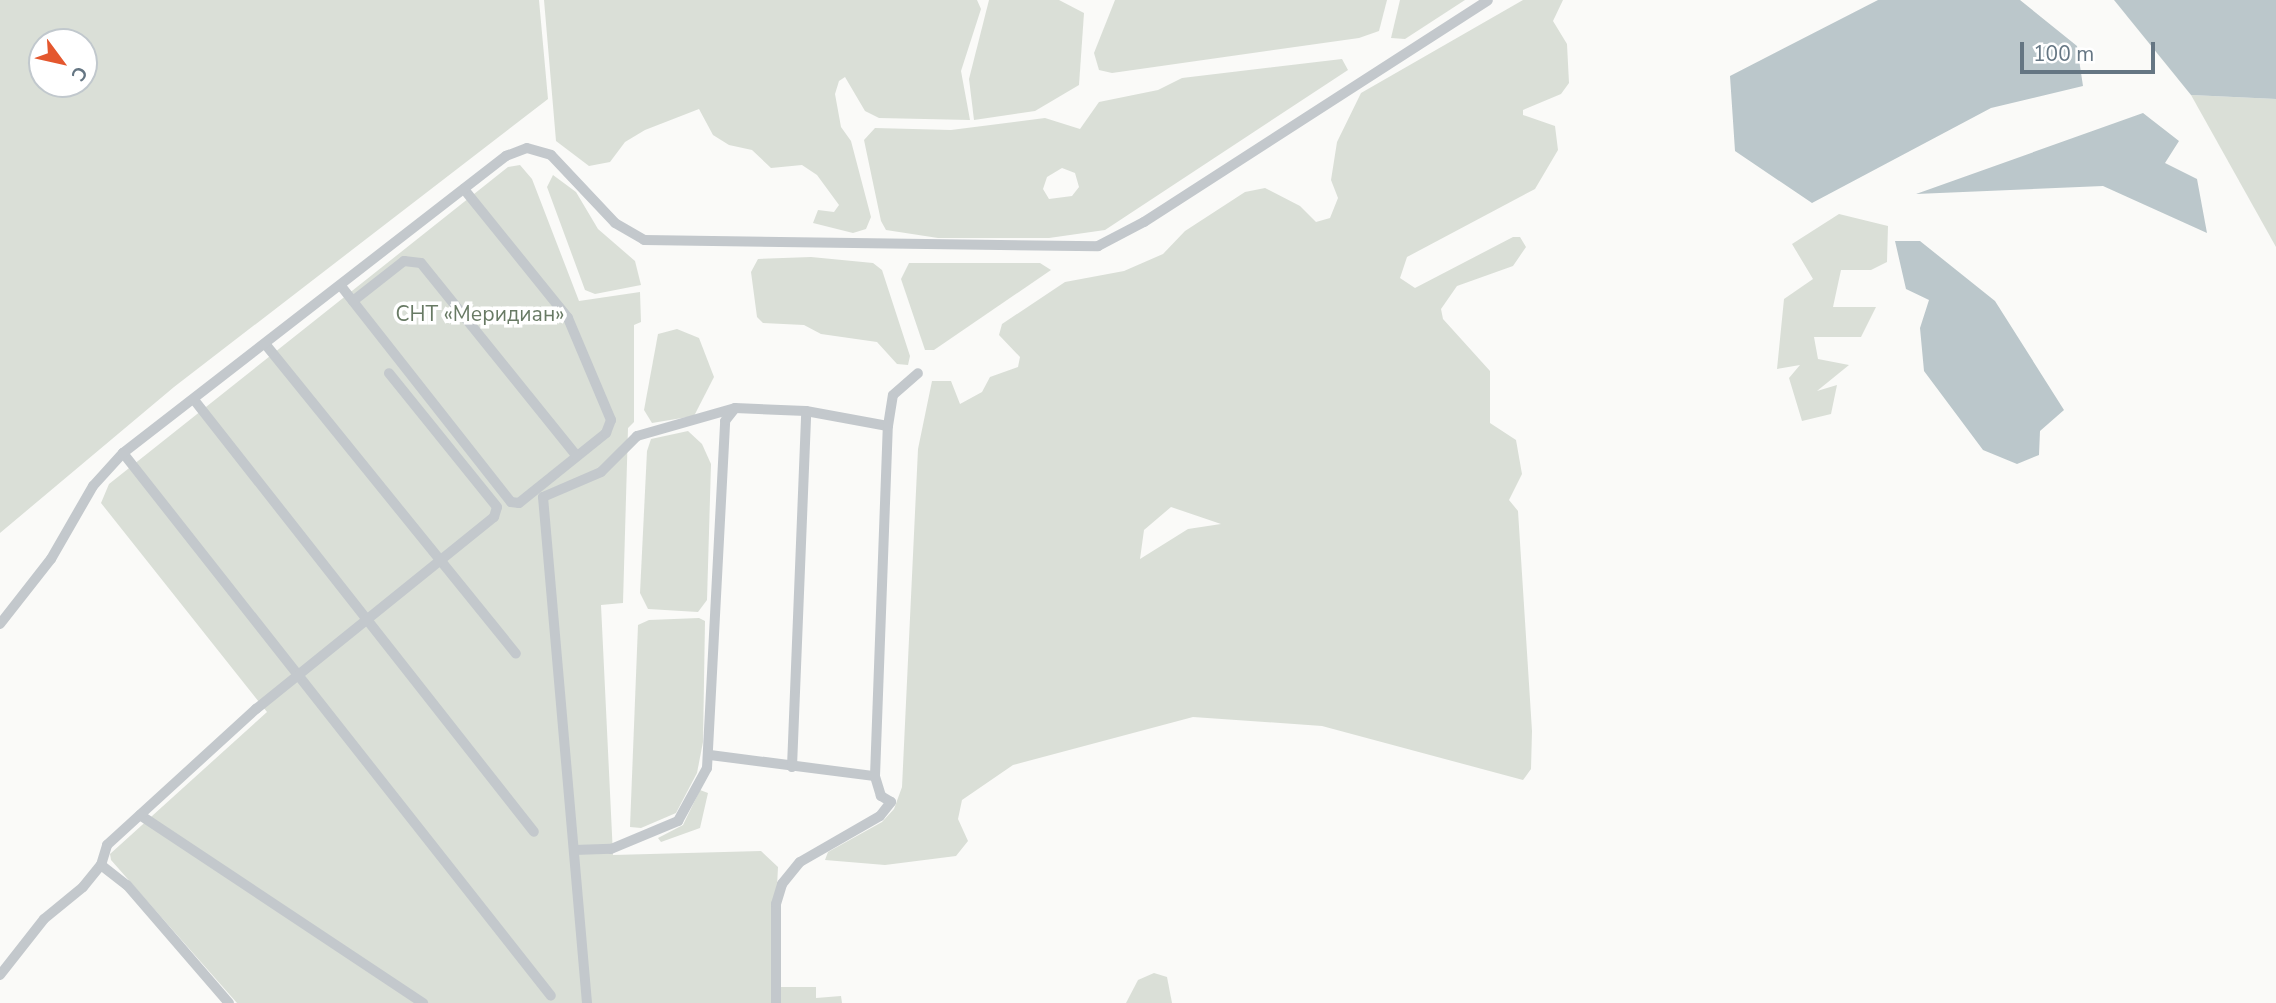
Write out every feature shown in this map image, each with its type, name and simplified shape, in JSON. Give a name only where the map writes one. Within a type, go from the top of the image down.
[{"type":"street","points":[[0,624],[51,559],[93,486],[123,453],[195,401],[506,156],[527,148],[551,155],[615,223],[644,240],[1098,246],[1144,222],[1488,0]]},
{"type":"street","points":[[341,286],[511,502],[519,503],[606,433],[611,420],[574,330],[464,189]]},
{"type":"street","points":[[353,301],[404,261],[421,263],[577,456]]},
{"type":"street","points":[[266,345],[516,654]]},
{"type":"street","points":[[0,975],[44,919],[101,865],[107,845],[139,815],[297,676],[494,517],[497,507],[389,373]]},
{"type":"street","points":[[776,1003],[776,904],[782,884],[800,862],[880,816],[891,802],[881,796],[875,776],[888,426],[893,395],[918,373]]},
{"type":"street","points":[[195,401],[534,832]]},
{"type":"street","points":[[587,1003],[542,497],[601,472],[637,436],[735,408],[806,411],[888,426]]},
{"type":"street","points":[[574,850],[611,849],[678,821],[710,755],[725,421],[735,408]]},
{"type":"street","points":[[792,767],[806,411]]},
{"type":"street","points":[[123,453],[551,996]]},
{"type":"street","points":[[710,755],[875,776]]},
{"type":"street","points":[[139,815],[423,1003]]},
{"type":"street","points":[[101,865],[127,885],[229,1003]]},
{"type":"green space","points":[[0,0],[539,0],[548,99],[174,387],[0,533]]},
{"type":"green space","points":[[544,0],[977,0],[981,9],[961,71],[970,120],[879,118],[865,111],[845,77],[839,81],[835,94],[841,127],[851,141],[871,217],[866,229],[853,233],[813,223],[818,210],[834,212],[839,205],[817,175],[802,165],[771,168],[752,150],[729,145],[713,135],[699,109],[645,130],[625,142],[610,162],[589,166],[556,141]]},
{"type":"green space","points":[[989,0],[1059,0],[1084,13],[1079,85],[1035,111],[974,120],[969,79]]},
{"type":"green space","points":[[1115,0],[1387,0],[1379,31],[1359,38],[1112,73],[1099,70],[1094,53]]},
{"type":"green space","points":[[1400,0],[1465,0],[1405,39],[1391,38]]},
{"type":"green space","points":[[1523,0],[1563,0],[1553,21],[1567,44],[1569,83],[1561,94],[1523,110],[1523,115],[1555,126],[1558,150],[1535,189],[1407,257],[1400,278],[1415,288],[1513,237],[1520,237],[1526,247],[1513,266],[1457,286],[1441,309],[1443,319],[1490,371],[1490,423],[1516,440],[1522,474],[1509,500],[1518,511],[1532,731],[1531,769],[1523,780],[1322,726],[1193,717],[1013,765],[962,800],[958,819],[968,841],[956,856],[885,865],[825,860],[828,852],[882,822],[894,809],[902,787],[918,449],[932,381],[951,381],[960,404],[982,392],[990,377],[1018,367],[1020,357],[999,335],[1002,324],[1065,282],[1124,271],[1163,254],[1185,231],[1245,192],[1265,188],[1300,206],[1316,222],[1330,218],[1338,198],[1331,180],[1337,142],[1361,93]],"holes":[[[1171,507],[1221,524],[1188,529],[1140,559],[1144,530]]]},
{"type":"green space","points":[[1342,59],[1348,70],[1105,230],[1049,238],[938,238],[886,230],[881,221],[864,140],[875,128],[951,130],[1045,118],[1080,129],[1099,102],[1158,90],[1182,78]],"holes":[[[1062,168],[1075,173],[1079,187],[1072,196],[1049,199],[1043,189],[1047,177]]]},
{"type":"green space","points":[[2191,95],[2276,99],[2276,247]]},
{"type":"green space","name":"СНТ «Меридиан»","points":[[520,165],[532,179],[579,301],[640,292],[641,322],[634,325],[634,422],[628,428],[623,603],[601,605],[613,855],[761,851],[778,867],[772,987],[816,987],[816,998],[841,996],[842,1003],[237,1003],[111,860],[110,854],[267,712],[101,503],[109,484],[508,167]]},
{"type":"green space","points":[[553,175],[576,192],[598,229],[635,261],[641,285],[595,294],[585,290],[547,187]]},
{"type":"green space","points":[[1839,214],[1888,226],[1887,262],[1871,270],[1841,270],[1833,307],[1876,307],[1861,337],[1814,337],[1818,359],[1849,365],[1817,391],[1837,385],[1831,414],[1802,421],[1789,378],[1800,365],[1777,369],[1784,299],[1813,279],[1792,244]]},
{"type":"green space","points":[[811,257],[873,263],[882,270],[910,356],[908,365],[897,364],[877,342],[821,334],[804,325],[763,323],[757,317],[751,272],[758,259]]},
{"type":"green space","points":[[909,263],[1040,263],[1051,270],[934,350],[925,350],[901,279]]},
{"type":"green space","points":[[677,329],[699,338],[714,377],[694,416],[652,423],[644,410],[658,334]]},
{"type":"green space","points":[[688,431],[702,444],[711,464],[707,600],[698,612],[648,609],[640,593],[647,451],[651,439]]},
{"type":"green space","points":[[699,618],[705,621],[703,742],[697,773],[676,813],[641,828],[630,827],[638,625],[649,620]]},
{"type":"green space","points":[[700,790],[708,793],[700,828],[661,842],[658,838],[683,825]]},
{"type":"green space","points":[[1154,973],[1167,977],[1172,1003],[1126,1003],[1138,980]]},
{"type":"shaded area","points":[[1878,0],[2020,0],[2077,46],[2083,86],[1991,108],[1812,203],[1735,151],[1730,76]]},
{"type":"shaded area","points":[[2114,0],[2276,0],[2276,99],[2191,95]]},
{"type":"shaded area","points":[[2143,113],[2179,141],[2165,163],[2197,179],[2207,233],[2103,186],[1916,194]]},
{"type":"shaded area","points":[[1895,241],[1920,241],[1995,301],[2064,410],[2040,431],[2039,455],[2017,464],[1983,450],[1924,371],[1920,328],[1929,300],[1906,289]]}]
